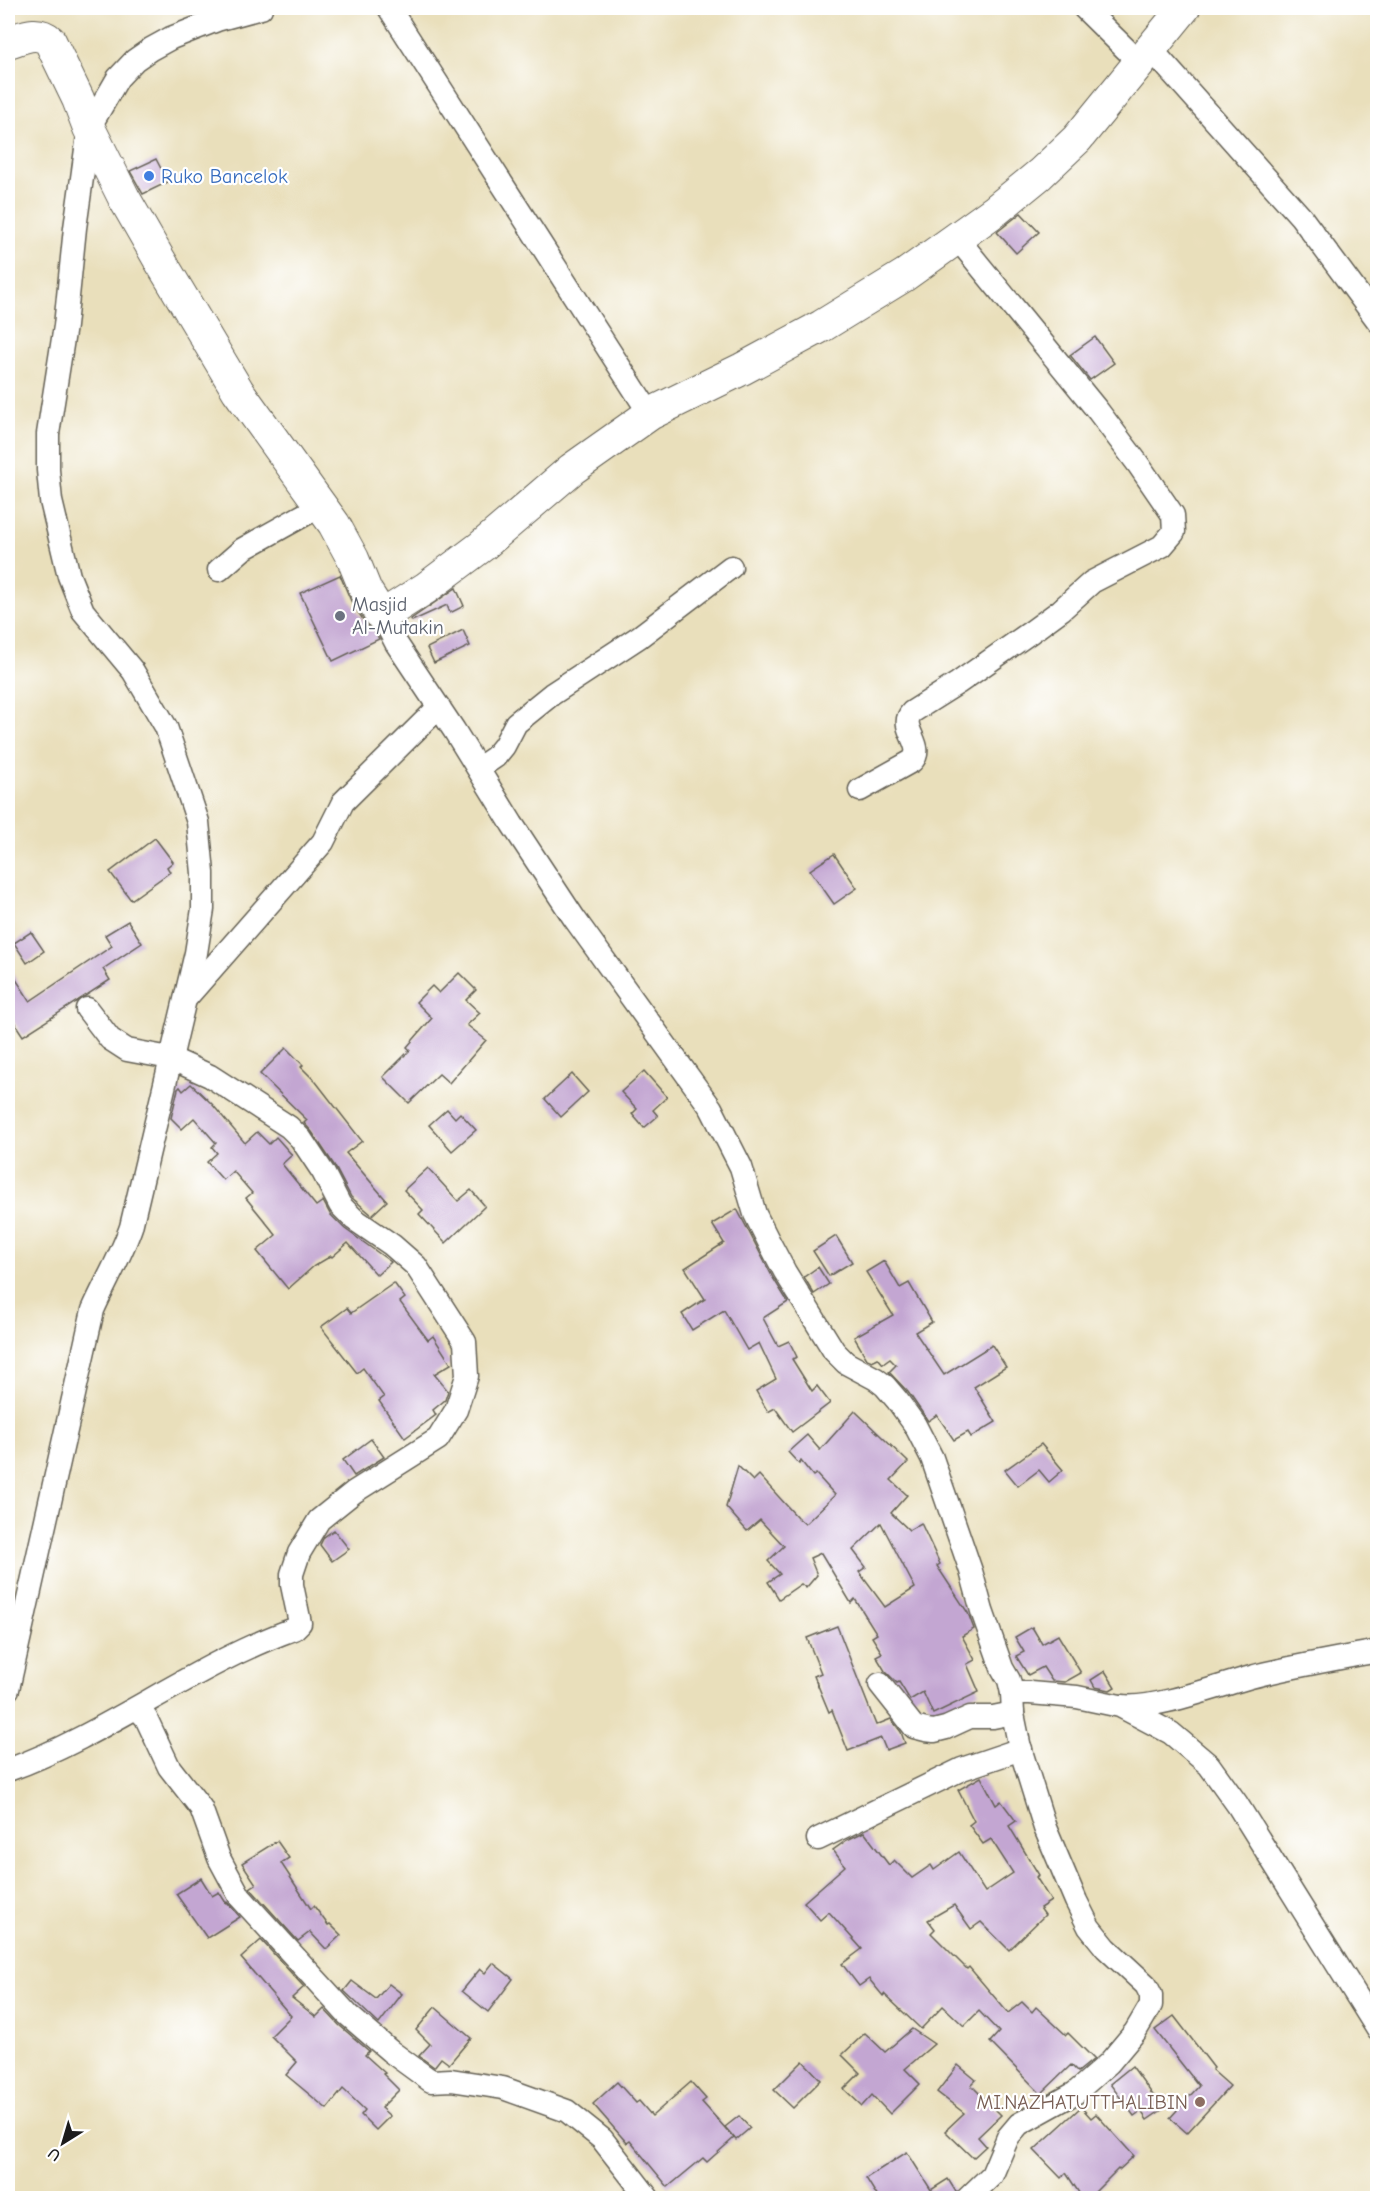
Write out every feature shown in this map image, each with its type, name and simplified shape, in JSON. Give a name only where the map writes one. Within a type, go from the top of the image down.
[{"type":"street","points":[[8,1689],[93,1310],[124,1248],[131,1227],[185,999],[202,909],[203,873],[198,822],[166,727],[133,670],[83,611],[69,576],[51,501],[48,434],[66,326],[75,228],[89,128],[118,78],[135,60],[171,38],[218,20],[261,8]]},
{"type":"street","points":[[388,8],[650,414]]},
{"type":"street","points":[[1084,8],[1145,56],[1301,217],[1377,321]]},
{"type":"street","points":[[382,616],[426,588],[482,546],[572,470],[650,414],[742,369],[822,326],[897,280],[957,238],[1032,181],[1077,139],[1184,8]]},
{"type":"street","points":[[8,42],[35,34],[50,41],[78,99],[89,128],[124,198],[238,391],[320,506],[354,559],[366,591],[396,643],[574,918],[711,1108],[741,1167],[755,1214],[785,1272],[834,1350],[846,1363],[885,1386],[915,1425],[932,1458],[955,1521],[982,1611],[1002,1668],[1009,1680],[1021,1748],[1045,1828],[1089,1927],[1106,1948],[1146,1986],[1152,2001],[1134,2032],[1110,2063],[1075,2092],[1019,2124],[1008,2137],[992,2175],[968,2199]]},
{"type":"street","points":[[860,790],[912,761],[916,756],[917,751],[907,722],[912,712],[1031,632],[1061,610],[1092,582],[1162,546],[1174,532],[1173,515],[1138,464],[1098,411],[957,238]]},
{"type":"street","points":[[219,570],[243,549],[320,506]]},
{"type":"street","points":[[479,768],[499,751],[516,723],[552,694],[639,637],[730,567]]},
{"type":"street","points":[[185,999],[323,842],[343,802],[439,707]]},
{"type":"street","points":[[8,1770],[39,1759],[141,1713],[239,1651],[294,1629],[300,1623],[292,1574],[299,1553],[319,1520],[354,1491],[438,1439],[456,1410],[468,1376],[465,1342],[416,1266],[392,1245],[354,1219],[340,1204],[323,1172],[301,1139],[289,1127],[210,1076],[170,1058],[137,1052],[110,1039],[87,1009]]},
{"type":"street","points":[[880,1684],[914,1727],[934,1731],[970,1717],[993,1717],[1013,1708],[1030,1693],[1077,1697],[1132,1707],[1152,1704],[1254,1676],[1377,1651]]},
{"type":"street","points":[[1120,1706],[1171,1733],[1209,1765],[1220,1778],[1377,2030]]},
{"type":"street","points":[[141,1713],[169,1767],[201,1808],[219,1858],[240,1897],[348,2015],[390,2051],[431,2081],[451,2080],[503,2088],[567,2111],[602,2139],[648,2199]]},
{"type":"street","points":[[818,1839],[962,1770],[1021,1748]]},
{"type":"building","name":"Ruko Bancelok","points":[[156,159],[168,182],[143,194],[130,171]]},
{"type":"building","points":[[1021,213],[1039,232],[1016,253],[997,232]]},
{"type":"building","points":[[1095,337],[1114,363],[1090,380],[1070,355]]},
{"type":"building","name":"Masjid Al-Mutakin","points":[[340,575],[351,601],[367,626],[375,632],[379,639],[333,661],[300,593]]},
{"type":"building","points":[[456,588],[464,606],[450,613],[447,605],[412,621],[411,619]]},
{"type":"building","points":[[463,630],[470,646],[434,663],[427,648]]},
{"type":"building","points":[[155,838],[173,862],[167,867],[170,872],[131,900],[110,872]]},
{"type":"building","points":[[834,854],[857,888],[834,904],[810,870]]},
{"type":"building","points":[[128,921],[142,943],[103,969],[110,980],[23,1036],[8,1013],[8,967],[30,1001],[112,946],[105,935]]},
{"type":"building","points":[[31,932],[44,951],[27,963],[14,943]]},
{"type":"building","points":[[459,973],[476,990],[466,1000],[480,1013],[467,1025],[486,1040],[449,1083],[439,1074],[409,1103],[383,1077],[410,1050],[407,1047],[432,1018],[416,1002],[432,986],[439,993]]},
{"type":"building","points":[[286,1048],[303,1065],[301,1067],[316,1082],[362,1141],[346,1153],[387,1201],[372,1215],[351,1197],[334,1165],[304,1123],[307,1120],[260,1074]]},
{"type":"building","points":[[644,1071],[667,1097],[653,1110],[658,1116],[644,1128],[632,1114],[637,1109],[621,1092]]},
{"type":"building","points":[[572,1074],[588,1092],[561,1117],[545,1099]]},
{"type":"building","points":[[191,1084],[212,1104],[245,1143],[257,1132],[269,1144],[276,1137],[292,1155],[282,1164],[316,1206],[323,1201],[330,1214],[345,1229],[391,1262],[377,1275],[348,1243],[332,1257],[314,1266],[288,1289],[257,1251],[276,1235],[246,1198],[252,1193],[233,1171],[223,1180],[207,1162],[217,1153],[212,1147],[216,1143],[194,1118],[182,1129],[171,1118],[178,1089],[180,1087],[183,1091]]},
{"type":"building","points":[[447,1109],[455,1118],[460,1113],[476,1130],[452,1151],[429,1125]]},
{"type":"building","points":[[428,1168],[458,1201],[471,1190],[485,1206],[446,1243],[419,1214],[423,1210],[404,1190]]},
{"type":"building","points":[[737,1209],[788,1302],[763,1318],[778,1346],[789,1341],[797,1357],[792,1359],[812,1391],[817,1386],[830,1403],[792,1432],[775,1408],[768,1412],[756,1391],[776,1379],[759,1343],[747,1350],[724,1310],[692,1330],[682,1314],[705,1299],[685,1268],[724,1243],[712,1224]]},
{"type":"building","points":[[836,1236],[852,1262],[829,1276],[813,1251]]},
{"type":"building","points":[[884,1261],[900,1288],[909,1283],[932,1322],[915,1332],[944,1375],[992,1345],[1006,1367],[974,1387],[996,1422],[971,1437],[968,1432],[954,1440],[937,1415],[928,1421],[908,1392],[889,1372],[896,1365],[890,1359],[883,1364],[878,1358],[872,1361],[867,1359],[854,1337],[893,1315],[866,1272]]},
{"type":"building","points":[[818,1267],[829,1284],[814,1294],[804,1277]]},
{"type":"building","points":[[394,1283],[405,1298],[400,1302],[428,1340],[433,1336],[451,1364],[434,1374],[448,1391],[445,1400],[433,1410],[436,1415],[405,1438],[379,1401],[384,1397],[363,1368],[357,1373],[321,1327],[347,1308],[351,1313]]},
{"type":"building","points":[[855,1411],[908,1462],[891,1480],[907,1495],[891,1513],[909,1530],[921,1523],[940,1564],[937,1566],[968,1613],[974,1629],[962,1636],[975,1660],[967,1664],[979,1692],[933,1714],[923,1692],[910,1700],[899,1682],[897,1683],[885,1671],[876,1656],[882,1653],[872,1637],[877,1634],[855,1599],[851,1603],[821,1553],[810,1558],[817,1575],[806,1588],[801,1584],[779,1599],[768,1582],[780,1574],[768,1561],[784,1546],[760,1520],[747,1531],[726,1507],[738,1466],[753,1481],[759,1475],[805,1524],[835,1495],[816,1474],[813,1476],[801,1461],[799,1464],[788,1452],[807,1435],[820,1450]],"holes":[[[881,1523],[915,1588],[885,1607],[859,1572],[866,1567],[853,1550]]]},
{"type":"building","points":[[371,1439],[384,1457],[354,1476],[343,1460]]},
{"type":"building","points":[[1041,1444],[1063,1470],[1049,1482],[1039,1470],[1018,1486],[1005,1470]]},
{"type":"building","points":[[334,1530],[349,1549],[332,1561],[320,1545],[324,1537]]},
{"type":"building","points":[[837,1626],[876,1725],[891,1719],[901,1732],[905,1743],[886,1750],[881,1738],[848,1751],[832,1710],[829,1712],[814,1676],[821,1673],[807,1638]]},
{"type":"building","points":[[1032,1627],[1042,1644],[1058,1635],[1081,1673],[1065,1682],[1052,1681],[1043,1667],[1028,1675],[1016,1656],[1024,1652],[1015,1637]]},
{"type":"building","points":[[1105,1671],[1115,1687],[1110,1690],[1095,1687],[1091,1680]]},
{"type":"building","points":[[981,1777],[996,1805],[1001,1801],[1016,1821],[1009,1826],[1039,1875],[1036,1877],[1051,1901],[1040,1908],[1045,1915],[1009,1950],[981,1922],[971,1929],[954,1905],[928,1920],[935,1929],[931,1933],[967,1969],[969,1967],[1008,2013],[1022,2002],[1032,2012],[1036,2007],[1066,2035],[1068,2033],[1094,2059],[1078,2072],[1071,2065],[1041,2094],[990,2042],[999,2032],[979,2011],[964,2026],[943,2006],[921,2029],[884,1994],[883,1996],[869,1979],[859,1986],[842,1964],[862,1949],[829,1912],[820,1920],[804,1902],[845,1866],[833,1850],[864,1832],[889,1865],[894,1860],[912,1878],[931,1865],[934,1870],[959,1852],[985,1892],[1013,1873],[991,1839],[983,1844],[969,1825],[974,1821],[958,1790]]},
{"type":"building","points":[[277,1841],[289,1858],[281,1863],[311,1909],[314,1906],[328,1925],[330,1924],[341,1935],[326,1949],[310,1932],[298,1941],[250,1888],[256,1884],[242,1863]]},
{"type":"building","points":[[201,1878],[212,1896],[219,1892],[240,1917],[207,1938],[176,1894]]},
{"type":"building","points":[[261,1940],[304,1987],[292,1998],[316,2017],[324,2009],[369,2051],[365,2055],[385,2073],[383,2074],[399,2090],[381,2108],[390,2116],[376,2130],[361,2115],[365,2110],[343,2089],[327,2109],[286,2075],[297,2062],[271,2036],[291,2016],[241,1958]]},
{"type":"building","points":[[493,1963],[513,1979],[488,2012],[462,1991],[480,1969],[485,1973]]},
{"type":"building","points":[[352,1981],[376,1999],[389,1984],[402,1994],[379,2024],[344,1991]]},
{"type":"building","points":[[435,2007],[471,2038],[449,2064],[441,2058],[434,2067],[419,2056],[430,2044],[416,2030]]},
{"type":"building","points":[[1174,2016],[1214,2068],[1212,2070],[1230,2086],[1187,2133],[1170,2118],[1199,2086],[1155,2030]]},
{"type":"building","points":[[912,2029],[934,2044],[905,2069],[920,2084],[890,2114],[872,2095],[862,2106],[844,2089],[860,2073],[842,2055],[865,2033],[885,2052]]},
{"type":"building","points":[[803,2061],[821,2080],[793,2108],[774,2090]]},
{"type":"building","points":[[958,2065],[976,2080],[971,2085],[1001,2115],[978,2137],[986,2146],[973,2158],[945,2131],[964,2113],[937,2092]]},
{"type":"building","points":[[1132,2066],[1163,2109],[1147,2120],[1141,2111],[1134,2116],[1110,2084]]},
{"type":"building","points":[[617,2082],[636,2103],[639,2101],[652,2116],[691,2082],[706,2099],[702,2102],[734,2138],[707,2162],[703,2158],[668,2187],[630,2141],[627,2143],[593,2104]]},
{"type":"building","points":[[1081,2107],[1091,2118],[1096,2114],[1134,2156],[1088,2199],[1083,2199],[1066,2173],[1061,2178],[1034,2150]]},
{"type":"building","points":[[739,2116],[750,2128],[736,2140],[725,2127]]},
{"type":"building","points":[[907,2152],[931,2190],[948,2179],[956,2192],[955,2199],[879,2199],[866,2178]]},
{"type":"place","name":"Ruko Bancelok","points":[[149,176]]},
{"type":"place","name":"Masjid Al-Mutakin","points":[[340,616]]},
{"type":"place","name":"MI.NAZHATUTTHALIBIN","points":[[1200,2102]]}]
